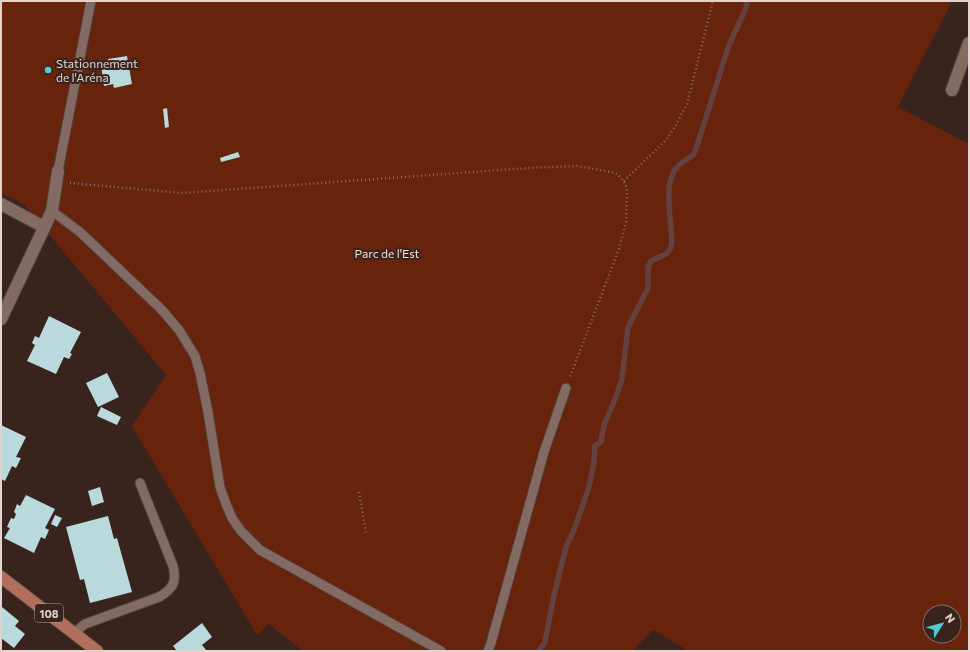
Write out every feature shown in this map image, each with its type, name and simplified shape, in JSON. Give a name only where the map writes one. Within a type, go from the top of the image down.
[{"type":"main road","name":"108","points":[[1,577],[97,651]]},
{"type":"street","points":[[952,90],[969,43]]},
{"type":"street","points":[[1,319],[52,210],[57,176]]},
{"type":"street","points":[[1,204],[44,227]]},
{"type":"lane","points":[[57,176],[91,1]]},
{"type":"lane","points":[[52,210],[80,232],[138,285],[179,330],[195,356],[208,412],[220,487],[232,518],[251,542],[260,550],[441,651]]},
{"type":"lane","points":[[488,651],[492,643],[544,452],[566,388]]},
{"type":"lane","points":[[74,633],[85,624],[159,597],[167,592],[173,585],[175,575],[173,566],[140,483]]},
{"type":"path","points":[[624,181],[666,140],[687,104],[713,1]]},
{"type":"path","points":[[57,176],[182,193],[577,166],[617,174],[624,181],[627,189],[626,222],[619,249],[566,388]]},
{"type":"path","points":[[359,492],[366,533]]},
{"type":"green space","name":"Parc de l'Est","points":[[1,1],[952,1],[898,107],[969,144],[969,651],[689,651],[653,630],[632,651],[303,651],[269,624],[257,635],[132,426],[166,375],[24,204],[1,193]]},
{"type":"building","points":[[127,56],[132,84],[114,88],[113,84],[104,86],[101,65],[109,63],[108,59]]},
{"type":"building","points":[[167,108],[169,127],[165,128],[163,109]]},
{"type":"building","points":[[238,152],[240,157],[221,162],[220,158]]},
{"type":"building","points":[[49,316],[81,332],[70,353],[72,354],[69,359],[64,357],[56,374],[27,361],[35,345],[32,343],[35,336],[39,338]]},
{"type":"building","points":[[107,373],[119,397],[98,407],[86,383]]},
{"type":"building","points":[[101,407],[121,417],[117,425],[97,416]]},
{"type":"building","points":[[1,425],[26,437],[16,457],[21,458],[16,468],[12,466],[5,481],[1,479]]},
{"type":"building","points":[[100,487],[104,502],[92,506],[88,491]]},
{"type":"building","points":[[26,495],[55,509],[45,528],[49,530],[45,539],[41,537],[34,553],[4,538],[10,528],[7,527],[11,518],[14,519],[16,514],[14,512],[17,504],[20,506]]},
{"type":"building","points":[[55,515],[62,518],[57,527],[51,524]]},
{"type":"building","points":[[108,516],[114,539],[117,538],[132,592],[90,603],[84,579],[80,580],[66,527]]},
{"type":"building","points":[[2,607],[19,621],[15,626],[25,634],[14,648],[1,638]]},
{"type":"building","points":[[202,623],[212,637],[202,645],[207,651],[177,651],[173,646]]},
{"type":"waterway","points":[[539,651],[545,642],[554,595],[566,547],[574,530],[589,487],[594,462],[595,446],[601,442],[604,425],[622,379],[628,327],[648,288],[648,267],[651,261],[666,254],[671,248],[672,240],[669,185],[674,171],[695,152],[729,45],[746,8],[747,1]]},
{"type":"place","name":"Stationnement de l'Aréna","points":[[48,70]]}]
